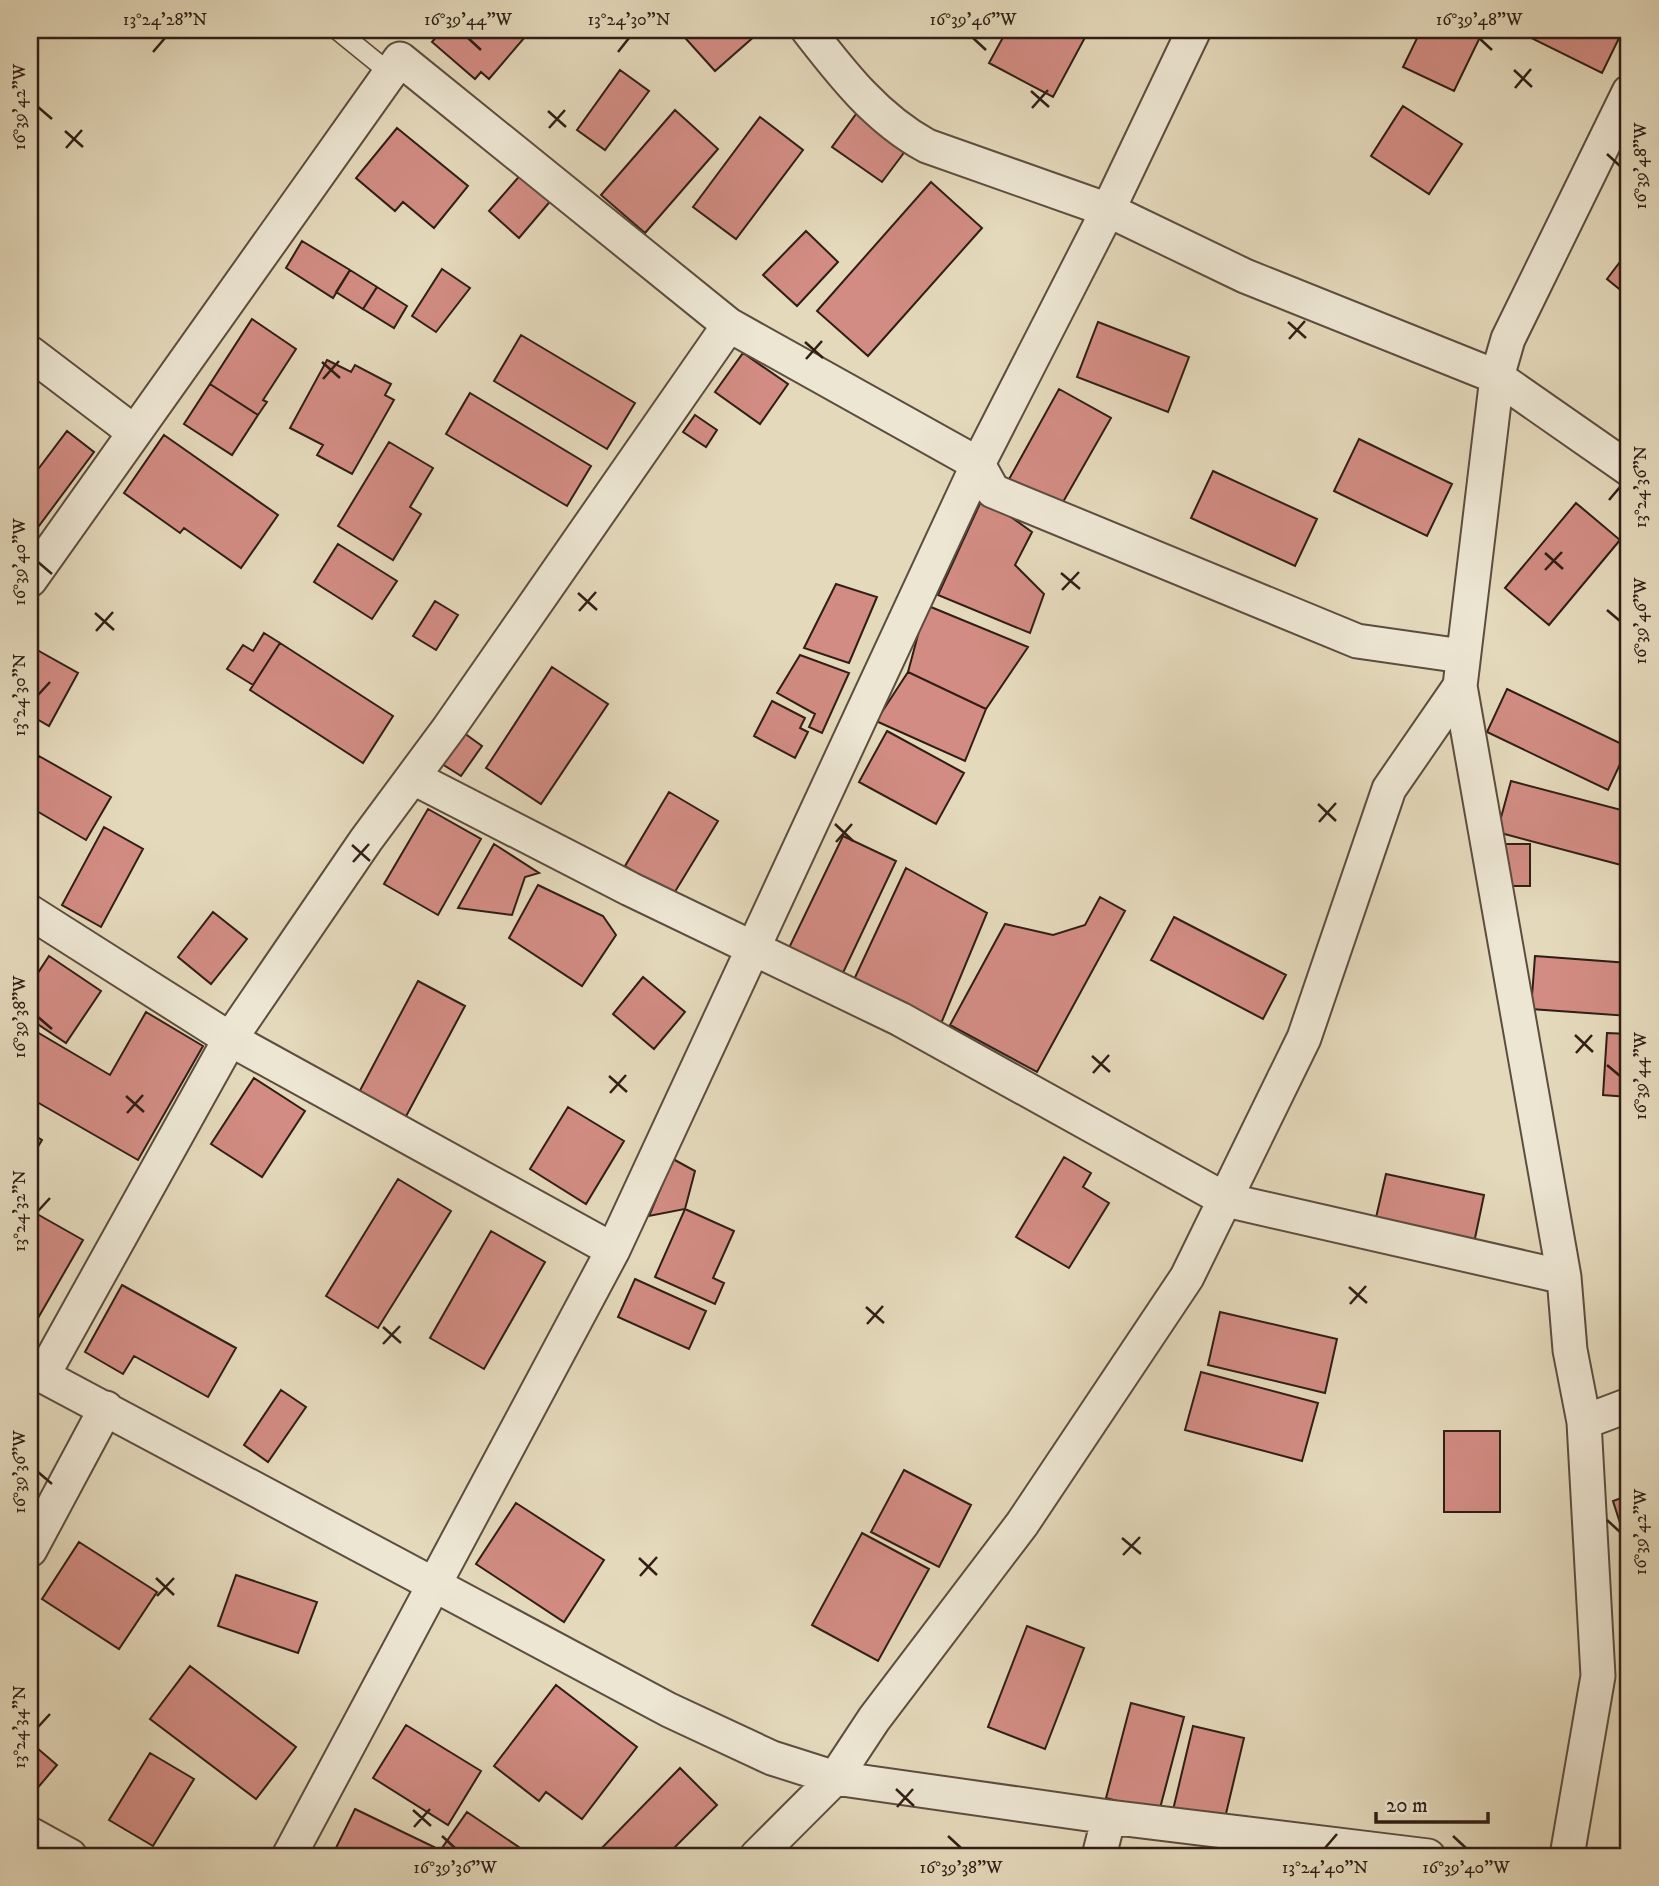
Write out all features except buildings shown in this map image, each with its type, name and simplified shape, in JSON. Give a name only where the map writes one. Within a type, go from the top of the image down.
[{"type":"street","points":[[808,30],[855,90],[910,137],[927,146],[1108,210],[1245,276],[1497,377],[1629,469]]},
{"type":"street","points":[[289,1856],[613,1250],[978,464],[1108,210],[1194,30]]},
{"type":"street","points":[[30,580],[400,59],[729,325],[978,464],[993,491],[1357,641],[1461,671]]},
{"type":"street","points":[[1567,1856],[1598,1676],[1584,1422],[1570,1350],[1564,1277],[1461,671],[1497,377],[1508,339],[1629,92]]},
{"type":"street","points":[[729,325],[414,778],[366,840],[230,1039],[36,1372],[668,1710],[772,1758],[835,1778],[1109,1817],[1427,1856]]},
{"type":"street","points":[[30,353],[134,432]]},
{"type":"street","points":[[757,1856],[835,1778],[874,1719],[1022,1524],[1186,1277],[1304,1038],[1389,789],[1461,671]]},
{"type":"street","points":[[414,778],[630,889],[900,1019],[1226,1200],[1564,1277]]},
{"type":"street","points":[[30,912],[230,1039],[613,1250]]},
{"type":"street","points":[[1584,1422],[1629,1405]]},
{"type":"street","points":[[30,1550],[106,1408]]},
{"type":"street","points":[[1099,1856],[1109,1817]]},
{"type":"street","points":[[30,1833],[70,1856]]},
{"type":"lane","points":[[337,30],[390,73]]}]
